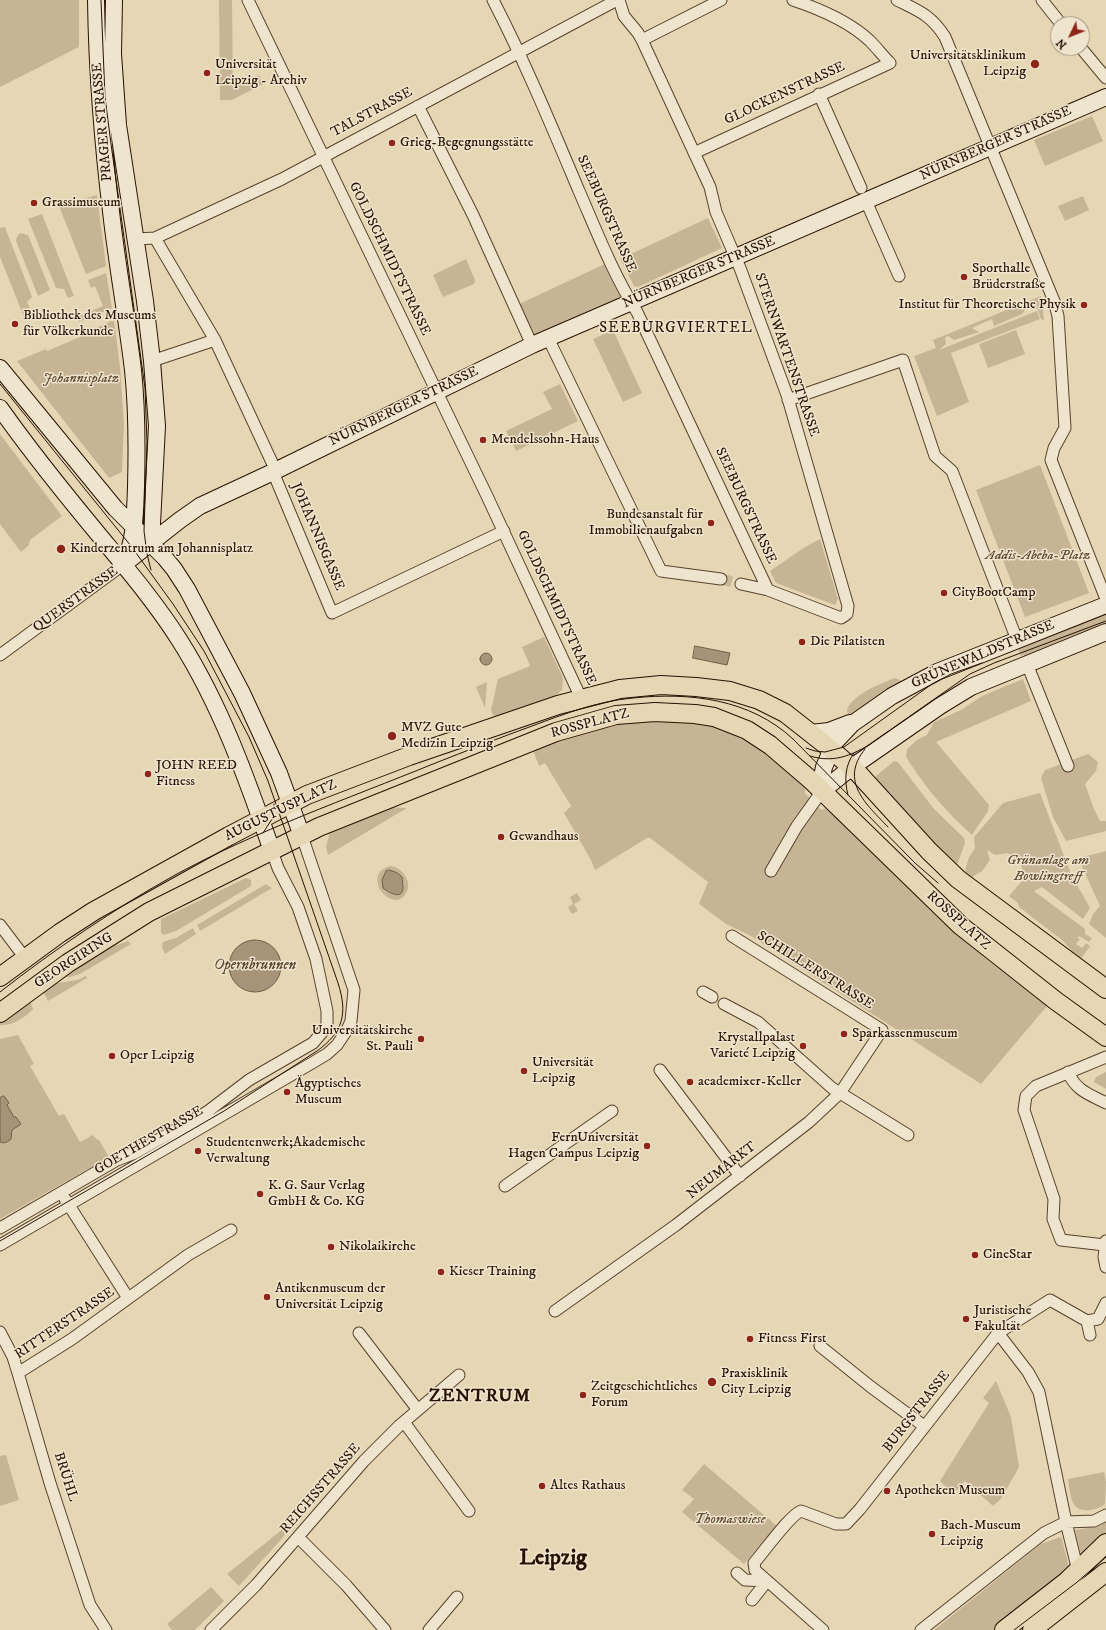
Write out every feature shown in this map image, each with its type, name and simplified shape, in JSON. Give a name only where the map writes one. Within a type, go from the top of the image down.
[{"type":"main road","name":"PRAGER STRASSE","points":[[96,0],[97,54],[115,244],[133,371],[136,430],[134,527]]},
{"type":"main road","name":"PRAGER STRASSE","points":[[114,0],[113,54],[118,125],[136,239]]},
{"type":"main road","name":"NÜRNBERGER STRASSE","points":[[151,543],[200,506],[275,472],[436,391],[532,345],[735,257],[863,195],[989,147],[1106,96]]},
{"type":"main road","points":[[136,239],[152,361],[158,434],[151,543]]},
{"type":"main road","points":[[0,368],[115,508],[151,543],[174,569],[187,589],[217,644],[262,736],[279,773],[302,836],[272,851],[249,783],[201,677],[166,620],[142,586],[33,454],[0,408]]},
{"type":"main road","points":[[124,564],[131,546],[134,527]]},
{"type":"main road","name":"QUERSTRASSE","points":[[124,564],[151,543]]},
{"type":"main road","name":"GRÜNEWALDSTRASSE","points":[[831,749],[844,731],[859,719],[892,696],[923,678],[1106,605]]},
{"type":"main road","name":"GRÜNEWALDSTRASSE","points":[[852,767],[960,692],[983,680],[1106,632]]},
{"type":"main road","name":"ROSSPLATZ","points":[[476,733],[581,698],[620,689],[661,685],[696,687],[730,692],[760,700],[784,713],[852,767],[949,871],[1106,990]]},
{"type":"main road","name":"ROSSPLATZ","points":[[302,836],[318,827],[460,770],[556,732],[588,722],[636,712],[675,712],[714,717],[747,730],[782,754],[961,926],[1056,1001],[1106,1037]]},
{"type":"main road","points":[[811,733],[829,731],[859,719]]},
{"type":"main road","name":"AUGUSTUSPLATZ","points":[[137,887],[307,795],[359,774],[476,733]]},
{"type":"main road","points":[[822,791],[823,770],[831,749]]},
{"type":"main road","points":[[822,791],[852,767]]},
{"type":"main road","name":"GEORGIRING","points":[[0,1012],[68,963],[149,912],[272,851]]},
{"type":"main road","name":"GEORGIRING","points":[[0,977],[25,958],[94,912],[137,887]]},
{"type":"main road","points":[[1004,1630],[1080,1570],[1106,1543]]},
{"type":"main road","points":[[1032,1630],[1104,1578]]},
{"type":"street","name":"GOLDSCHMIDTSTRASSE","points":[[248,0],[504,531],[581,698]]},
{"type":"street","name":"SEEBURGSTRASSE","points":[[493,0],[519,52],[609,262],[629,302],[636,312],[768,590]]},
{"type":"street","name":"TALSTRASSE","points":[[136,239],[155,238],[258,191],[618,0]]},
{"type":"street","name":"STERNWARTENSTRASSE","points":[[618,0],[624,16],[642,40],[710,187],[716,212],[753,302],[788,400],[848,606],[846,614],[841,618],[768,590]]},
{"type":"street","points":[[642,40],[721,0]]},
{"type":"street","name":"GLOCKENSTRASSE","points":[[694,153],[890,62],[870,41],[846,24],[793,0]]},
{"type":"street","points":[[897,0],[928,16],[939,28],[950,48],[989,147],[1054,301],[1058,316],[1065,428],[1054,448],[1051,460],[1106,599]]},
{"type":"street","points":[[1042,0],[1055,16]]},
{"type":"street","points":[[1088,56],[1106,78]]},
{"type":"street","points":[[819,94],[899,276]]},
{"type":"street","points":[[418,106],[473,215],[532,345]]},
{"type":"street","points":[[152,361],[215,340],[155,238]]},
{"type":"street","points":[[548,338],[662,571],[721,580]]},
{"type":"street","name":"JOHANNISGASSE","points":[[215,340],[275,472],[332,613]]},
{"type":"street","points":[[788,400],[903,360],[935,456],[952,471],[1017,640]]},
{"type":"street","name":"GOLDSCHMIDTSTRASSE","points":[[332,613],[504,531]]},
{"type":"street","name":"QUERSTRASSE","points":[[0,655],[124,564]]},
{"type":"street","points":[[741,584],[768,590]]},
{"type":"street","points":[[1027,664],[1068,766]]},
{"type":"street","points":[[770,872],[797,826],[822,791]]},
{"type":"street","name":"GOETHESTRASSE","points":[[0,1245],[312,1063],[327,1054],[337,1045],[351,1021],[354,990],[302,836]]},
{"type":"street","name":"GOETHESTRASSE","points":[[0,1228],[117,1160],[135,1153],[207,1112],[249,1080],[313,1043],[322,1035],[327,1024],[326,1007],[316,959],[298,908],[278,868],[272,851]]},
{"type":"street","points":[[0,924],[25,958]]},
{"type":"street","name":"SCHILLERSTRASSE","points":[[732,936],[882,1030]]},
{"type":"street","points":[[724,1004],[758,1022],[832,1088],[908,1135]]},
{"type":"street","name":"NEUMARKT","points":[[555,1311],[646,1247],[740,1176],[808,1122],[840,1093],[882,1030]]},
{"type":"street","points":[[1106,1057],[1036,1086],[1026,1096],[1024,1110],[1054,1198],[1053,1219],[1061,1240],[1106,1243],[1104,1257],[1106,1267]]},
{"type":"street","points":[[660,1070],[740,1176]]},
{"type":"street","points":[[1068,1072],[1072,1082],[1078,1088],[1106,1103]]},
{"type":"street","points":[[505,1186],[612,1110]]},
{"type":"street","name":"RITTERSTRASSE","points":[[61,1193],[128,1298]]},
{"type":"street","name":"RITTERSTRASSE","points":[[18,1373],[72,1340],[188,1255],[231,1230]]},
{"type":"street","name":"BURGSTRASSE","points":[[767,1581],[755,1570],[754,1563],[794,1516],[801,1511],[842,1525],[846,1524],[860,1509],[998,1333],[1050,1300],[1087,1321]]},
{"type":"street","points":[[1090,1335],[1087,1321],[1098,1319],[1106,1303]]},
{"type":"street","name":"BRÜHL","points":[[0,1332],[13,1357],[50,1483],[90,1605],[106,1630]]},
{"type":"street","points":[[359,1333],[418,1410]]},
{"type":"street","points":[[998,1333],[1028,1372],[1040,1392],[1066,1522],[1076,1563],[1080,1570]]},
{"type":"street","points":[[820,1346],[871,1388],[924,1426]]},
{"type":"street","name":"REICHSSTRASSE","points":[[211,1630],[253,1588],[364,1461],[404,1422],[459,1375]]},
{"type":"street","points":[[404,1422],[469,1512]]},
{"type":"street","points":[[921,1630],[1044,1533],[1066,1522],[1094,1521],[1106,1515]]},
{"type":"street","points":[[298,1538],[346,1585],[385,1630]]},
{"type":"street","points":[[737,1574],[745,1580],[767,1581],[823,1630]]},
{"type":"street","points":[[752,1600],[767,1581]]},
{"type":"street","points":[[429,1630],[457,1598]]},
{"type":"green space","points":[[0,0],[79,0],[79,47],[0,87]]},
{"type":"green space","points":[[219,0],[232,0],[233,87],[259,75],[263,84],[232,100],[220,100]]},
{"type":"green space","points":[[1092,116],[1103,141],[1045,166],[1034,140]]},
{"type":"green space","points":[[97,195],[106,266],[86,274],[59,206]]},
{"type":"green space","points":[[1083,196],[1089,210],[1065,221],[1058,206]]},
{"type":"green space","points":[[42,214],[74,296],[68,298],[64,289],[56,288],[28,219]]},
{"type":"green space","points":[[708,218],[722,248],[638,287],[634,286],[620,259]]},
{"type":"green space","points":[[5,227],[32,297],[27,302],[32,313],[24,317],[0,257],[0,228]]},
{"type":"green space","points":[[20,233],[28,235],[50,290],[38,296],[16,241]]},
{"type":"green space","points":[[466,259],[475,280],[474,284],[443,297],[433,275]]},
{"type":"green space","points":[[609,262],[629,302],[532,345],[515,306]]},
{"type":"green space","points":[[106,273],[112,308],[79,322],[76,317],[103,306],[95,286],[91,288],[88,280]]},
{"type":"green space","points":[[1041,296],[1044,320],[1041,319],[1038,310],[1032,305],[1022,314],[994,326],[992,319],[972,328],[979,332],[954,340],[948,336],[945,338],[946,344],[939,350],[1037,311],[1040,319],[951,353],[969,402],[937,416],[914,356],[936,348],[933,340]]},
{"type":"green space","name":"Johannisplatz","points":[[114,320],[120,367],[124,423],[122,472],[109,478],[17,361],[46,349],[47,351]]},
{"type":"green space","points":[[613,330],[642,393],[623,402],[593,339]]},
{"type":"green space","points":[[1016,330],[1025,354],[988,368],[979,344]]},
{"type":"green space","points":[[560,384],[578,421],[516,451],[506,431],[552,409],[543,392]]},
{"type":"green space","points":[[0,434],[62,516],[30,540],[29,545],[21,552],[0,524]]},
{"type":"green space","name":"Addis-Abeba-Platz","points":[[1040,465],[1089,593],[1025,617],[976,490]]},
{"type":"green space","points":[[820,539],[838,599],[835,605],[776,583],[770,571],[805,547]]},
{"type":"green space","points":[[1106,612],[1106,626],[1025,659],[1024,655],[1021,656],[1018,648]]},
{"type":"green space","points":[[544,637],[563,678],[562,690],[553,698],[497,717],[493,715],[491,710],[498,679],[530,666],[522,647]]},
{"type":"green space","points":[[895,678],[904,682],[887,689],[848,716],[847,709],[856,698],[868,690]]},
{"type":"green space","points":[[1023,679],[1031,701],[936,742],[989,805],[988,811],[972,835],[944,808],[928,789],[906,757],[907,749],[917,740],[927,735],[934,722],[961,710],[982,696]]},
{"type":"green space","points":[[487,682],[485,708],[476,687]]},
{"type":"green space","points":[[675,720],[706,724],[736,736],[764,753],[805,787],[805,793],[821,810],[827,808],[870,844],[986,959],[1047,1006],[981,1084],[751,936],[726,924],[699,904],[708,882],[650,838],[647,838],[595,870],[591,860],[564,813],[571,806],[545,763],[539,766],[533,750],[587,730],[634,721]]},
{"type":"green space","points":[[1088,754],[1098,762],[1096,771],[1085,784],[1100,821],[1106,821],[1106,831],[1066,841],[1053,817],[1041,778],[1045,770]]},
{"type":"green space","points":[[894,761],[898,762],[934,809],[964,838],[965,843],[956,868],[922,832],[876,779],[876,776]]},
{"type":"green space","name":"Grünanlage am Bowlingtreff","points":[[1040,793],[1071,874],[1090,908],[1083,919],[1042,887],[1034,891],[1085,929],[1085,934],[1092,938],[1089,942],[1079,936],[1077,938],[1080,939],[1076,944],[1082,948],[1086,943],[1090,946],[1080,960],[1062,940],[1019,907],[1018,903],[1009,896],[1021,882],[1024,881],[1021,864],[1008,853],[995,855],[987,850],[990,860],[982,871],[969,879],[964,874],[969,857],[975,848],[974,837],[1003,803]]},
{"type":"green space","points":[[386,807],[407,808],[328,855],[326,847],[330,831]]},
{"type":"green space","points":[[1106,851],[1106,938],[1089,924],[1093,914],[1100,906],[1078,858]]},
{"type":"green space","points":[[390,866],[399,869],[408,881],[407,891],[404,896],[398,900],[385,896],[380,890],[378,883],[378,876],[382,870]]},
{"type":"green space","points":[[246,878],[251,880],[251,886],[176,931],[164,935],[161,933],[161,919]]},
{"type":"green space","points":[[266,884],[272,888],[200,931],[197,925]]},
{"type":"green space","points":[[577,893],[581,900],[574,904],[578,911],[572,914],[568,907],[573,904],[570,897]]},
{"type":"green space","points":[[193,928],[196,934],[165,954],[162,947],[163,942],[176,938]]},
{"type":"green space","points":[[128,941],[131,944],[80,974],[70,977],[58,977],[115,942],[117,945]]},
{"type":"green space","points":[[86,976],[87,978],[48,1001],[42,989],[52,984],[75,980]]},
{"type":"green space","points":[[30,1001],[33,1009],[26,1015],[14,1023],[0,1025],[0,1019]]},
{"type":"green space","points":[[18,1035],[34,1064],[30,1066],[59,1116],[64,1114],[80,1142],[93,1135],[99,1140],[109,1157],[0,1219],[0,1039]]},
{"type":"green space","points":[[1106,1072],[1106,1089],[1094,1082],[1096,1077]]},
{"type":"green space","points":[[996,1381],[1011,1417],[1019,1467],[1001,1499],[993,1506],[965,1481],[953,1494],[940,1481],[989,1403],[983,1398]]},
{"type":"green space","points":[[6,1455],[19,1500],[0,1506],[0,1456]]},
{"type":"green space","name":"Thomaswiese","points":[[704,1464],[777,1526],[744,1564],[682,1512],[694,1499],[682,1490]]},
{"type":"green space","points":[[1104,1472],[1106,1482],[1105,1504],[1092,1510],[1083,1510],[1078,1508],[1072,1501],[1068,1479]]},
{"type":"green space","points":[[1106,1522],[1106,1537],[1081,1555],[1075,1530],[1100,1526]]},
{"type":"green space","points":[[284,1528],[287,1533],[239,1586],[227,1574]]},
{"type":"green space","points":[[1060,1537],[1062,1539],[1070,1572],[996,1630],[934,1630],[1041,1544]]},
{"type":"green space","points":[[211,1587],[224,1601],[195,1630],[172,1630],[167,1624]]},
{"type":"water","points":[[695,646],[730,653],[727,665],[693,658]]},
{"type":"water","points":[[486,653],[490,655],[492,659],[490,663],[486,665],[482,663],[480,659],[482,655]]},
{"type":"water","points":[[389,870],[398,873],[402,877],[403,891],[399,895],[392,894],[383,888],[382,880],[386,871]]},
{"type":"water","name":"Opernbrunnen","points":[[255,940],[269,944],[277,952],[281,966],[277,980],[269,988],[255,992],[241,988],[233,980],[229,966],[233,952],[241,944]]},
{"type":"water","points":[[4,1096],[9,1103],[7,1105],[14,1117],[16,1117],[21,1124],[12,1130],[11,1139],[3,1143],[0,1142],[0,1098]]},
{"type":"tunnel","points":[[721,579],[741,584]]},
{"type":"tram line","points":[[101,0],[105,97],[145,388],[147,442],[144,531],[151,570]]},
{"type":"tram line","points":[[0,384],[131,546],[173,604],[204,651],[249,737],[268,781],[338,983],[343,1004],[343,1013],[338,1029],[333,1037],[317,1051],[224,1111],[0,1241]]},
{"type":"tram line","points":[[810,756],[826,759],[841,757],[855,752],[869,745],[970,674],[994,663],[1106,621]]},
{"type":"tram line","points":[[806,748],[825,752],[844,747],[932,684],[951,674],[982,663]]},
{"type":"tram line","points":[[0,992],[63,945],[130,902],[175,875],[270,829],[544,721],[594,705],[633,698],[654,696],[697,698],[718,701],[739,707],[758,715],[793,739],[915,863],[938,883]]},
{"type":"tram line","points":[[865,749],[858,761],[855,771],[855,782],[864,801],[888,827]]},
{"type":"tram line","points":[[848,795],[846,773],[854,753]]},
{"type":"tram line","points":[[263,833],[272,819],[274,804]]},
{"type":"tram line","points":[[1014,1630],[1076,1583],[1106,1557]]},
{"type":"place","name":"Universitätsklinikum Leipzig","points":[[1035,64]]},
{"type":"place","name":"Universität Leipzig - Archiv","points":[[207,73]]},
{"type":"place","name":"Grieg-Begegnungsstätte","points":[[392,143]]},
{"type":"place","name":"Grassimuseum","points":[[34,203]]},
{"type":"place","name":"Sporthalle Brüderstraße","points":[[964,277]]},
{"type":"place","name":"Institut für Theoretische Physik","points":[[1084,305]]},
{"type":"place","name":"Bibliothek des Museums für Völkerkunde","points":[[15,324]]},
{"type":"place","name":"Mendelssohn-Haus","points":[[483,440]]},
{"type":"place","name":"Bundesanstalt für Immobilienaufgaben","points":[[711,523]]},
{"type":"place","name":"Kinderzentrum am Johannisplatz","points":[[61,549]]},
{"type":"place","name":"CityBootCamp","points":[[944,593]]},
{"type":"place","name":"Die Pilatisten","points":[[802,642]]},
{"type":"place","name":"MVZ Gute Medizin Leipzig","points":[[392,736]]},
{"type":"place","name":"JOHN REED Fitness","points":[[148,774]]},
{"type":"place","name":"Gewandhaus","points":[[501,837]]},
{"type":"place","name":"Sparkassenmuseum","points":[[844,1034]]},
{"type":"place","name":"Universitätskirche St. Pauli","points":[[421,1039]]},
{"type":"place","name":"Krystallpalast Varieté Leipzig","points":[[803,1046]]},
{"type":"place","name":"Oper Leipzig","points":[[112,1056]]},
{"type":"place","name":"Universität Leipzig","points":[[524,1071]]},
{"type":"place","name":"academixer-Keller","points":[[690,1082]]},
{"type":"place","name":"Ägyptisches Museum","points":[[287,1092]]},
{"type":"place","name":"FernUniversität Hagen Campus Leipzig","points":[[647,1146]]},
{"type":"place","name":"Studentenwerk;Akademische Verwaltung","points":[[198,1151]]},
{"type":"place","name":"K. G. Saur Verlag GmbH & Co. KG","points":[[260,1194]]},
{"type":"place","name":"Nikolaikirche","points":[[331,1247]]},
{"type":"place","name":"CineStar","points":[[975,1255]]},
{"type":"place","name":"Kieser Training","points":[[441,1272]]},
{"type":"place","name":"Antikenmuseum der Universität Leipzig","points":[[267,1297]]},
{"type":"place","name":"Juristische Fakultät","points":[[966,1319]]},
{"type":"place","name":"Fitness First","points":[[750,1339]]},
{"type":"place","name":"Praxisklinik City Leipzig","points":[[712,1382]]},
{"type":"place","name":"Zeitgeschichtliches Forum","points":[[583,1395]]},
{"type":"place","name":"Altes Rathaus","points":[[542,1486]]},
{"type":"place","name":"Apotheken Museum","points":[[887,1491]]},
{"type":"place","name":"Bach-Museum Leipzig","points":[[932,1534]]},
{"type":"district","name":"SEEBURGVIERTEL","points":[[676,329]]},
{"type":"district","name":"ZENTRUM","points":[[480,1397]]},
{"type":"district","name":"Leipzig","points":[[553,1559]]}]
